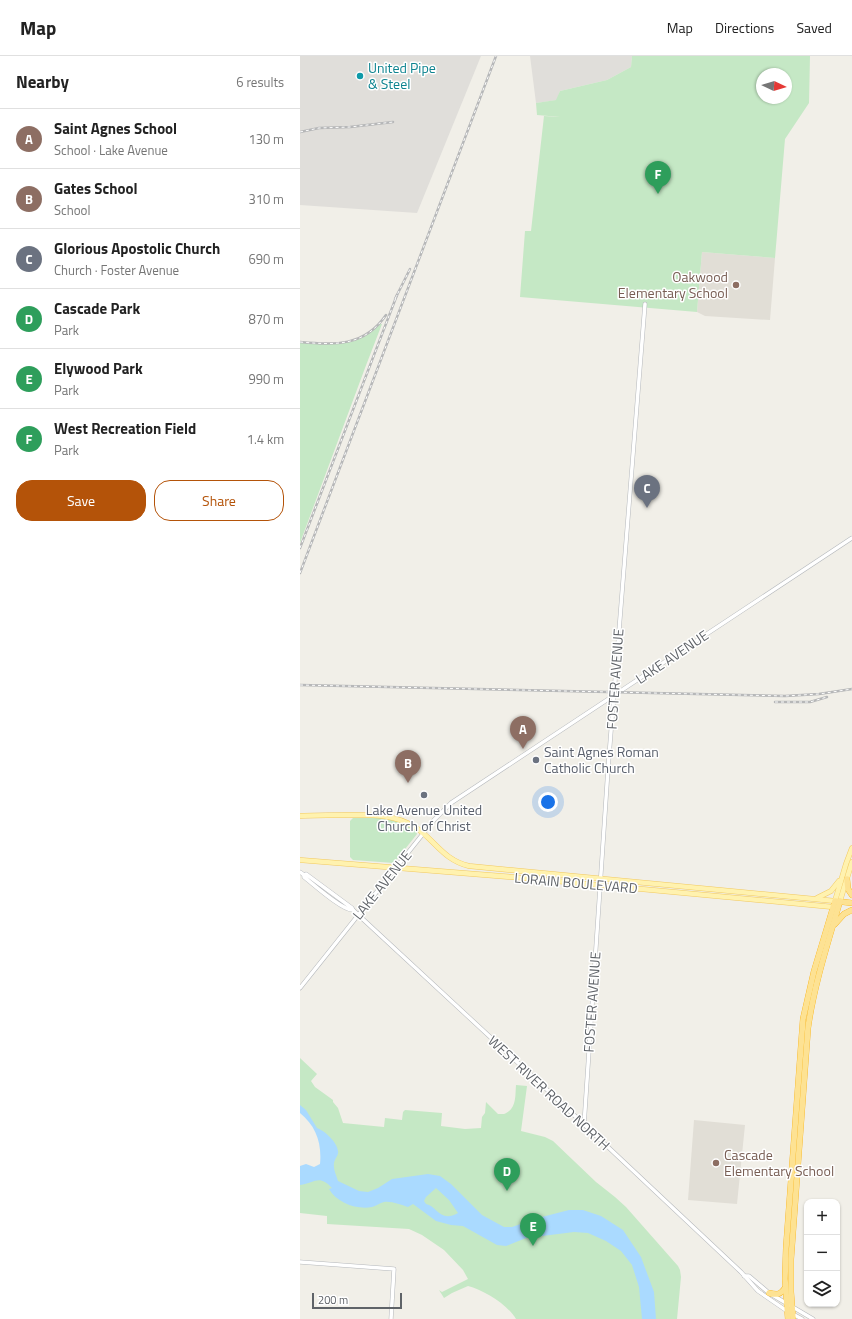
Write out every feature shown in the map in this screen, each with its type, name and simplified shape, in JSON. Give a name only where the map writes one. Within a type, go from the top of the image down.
[{"type":"highway","points":[[847,879],[848,889],[852,895]]},
{"type":"highway","points":[[788,1319],[785,1288],[786,1241],[803,1019],[811,983],[838,901]]},
{"type":"highway","name":"LORAIN BOULEVARD","points":[[838,901],[852,902]]},
{"type":"highway","points":[[793,1317],[791,1274],[792,1238],[808,1028],[813,996],[833,928],[836,907]]},
{"type":"highway","name":"LORAIN BOULEVARD","points":[[836,907],[852,909]]},
{"type":"highway","points":[[833,928],[839,918],[852,909]]},
{"type":"highway","points":[[769,1293],[778,1295],[782,1293],[785,1288]]},
{"type":"main road","points":[[300,816],[388,816],[404,821],[423,834]]},
{"type":"main road","name":"LORAIN BOULEVARD","points":[[423,834],[452,860],[477,867],[838,901]]},
{"type":"main road","points":[[814,899],[826,895],[835,887],[843,872],[852,848]]},
{"type":"main road","name":"LORAIN BOULEVARD","points":[[300,860],[600,885],[836,907]]},
{"type":"main road","points":[[838,901],[852,862]]},
{"type":"main road","points":[[838,901],[843,872]]},
{"type":"street","name":"FOSTER AVENUE","points":[[584,1125],[600,878],[645,304]]},
{"type":"street","name":"LAKE AVENUE","points":[[300,988],[439,814],[452,802],[852,538]]},
{"type":"street","name":"WEST RIVER ROAD NORTH","points":[[302,873],[342,906],[348,910],[353,910],[358,914],[584,1125],[758,1291],[787,1311],[793,1317],[802,1319]]},
{"type":"street","points":[[300,1262],[394,1269],[390,1319]]},
{"type":"street","name":"WEST RIVER ROAD NORTH","points":[[744,1276],[749,1276],[769,1293],[813,1319]]},
{"type":"shaded area","points":[[300,56],[481,56],[417,213],[300,205]]},
{"type":"shaded area","points":[[530,56],[632,56],[631,67],[607,80],[560,91],[557,100],[536,103]]},
{"type":"shaded area","name":"Oakwood Elementary School","points":[[702,252],[775,258],[770,320],[705,316],[697,312]]},
{"type":"shaded area","name":"Cascade Elementary School","points":[[694,1120],[745,1125],[737,1204],[688,1200]]},
{"type":"green space","points":[[632,56],[810,56],[809,103],[785,139],[775,258],[702,252],[697,312],[520,297],[525,231],[531,231],[544,116],[560,117],[537,115],[536,103],[556,100],[560,91],[607,80],[631,67]]},
{"type":"green space","points":[[379,324],[382,324],[300,543],[300,342],[332,344],[352,341],[370,332]]},
{"type":"green space","points":[[353,818],[382,818],[398,821],[415,829],[417,834],[394,863],[353,860],[350,857],[350,821]]},
{"type":"green space","points":[[300,1058],[317,1074],[311,1081],[315,1087],[333,1100],[338,1108],[343,1123],[384,1127],[385,1118],[402,1120],[403,1112],[405,1110],[442,1113],[441,1126],[465,1129],[481,1128],[486,1102],[498,1114],[504,1114],[513,1106],[516,1085],[527,1086],[521,1131],[545,1137],[553,1141],[596,1182],[626,1207],[678,1266],[681,1277],[677,1319],[516,1319],[502,1303],[481,1291],[468,1286],[444,1298],[439,1290],[442,1292],[468,1279],[463,1270],[444,1250],[422,1235],[409,1229],[327,1224],[327,1216],[300,1213],[300,1176],[326,1172],[325,1140],[304,1112],[300,1109]]},
{"type":"water","points":[[300,1105],[306,1110],[317,1128],[327,1134],[335,1144],[338,1152],[334,1161],[334,1167],[338,1181],[359,1191],[368,1192],[378,1188],[392,1179],[428,1174],[440,1176],[451,1184],[482,1215],[504,1227],[512,1227],[569,1210],[583,1210],[601,1216],[623,1230],[641,1257],[654,1292],[656,1319],[642,1319],[639,1287],[632,1265],[621,1251],[606,1241],[588,1233],[574,1232],[526,1238],[506,1246],[497,1245],[463,1226],[451,1225],[436,1221],[413,1204],[408,1207],[384,1202],[366,1208],[354,1206],[342,1202],[337,1198],[329,1189],[332,1188],[324,1181],[317,1180],[300,1185],[300,1166],[306,1164],[314,1167],[320,1164],[320,1149],[314,1129],[306,1118],[300,1113]],"holes":[[[436,1188],[449,1200],[458,1213],[452,1216],[439,1213],[424,1201],[426,1197]]]},
{"type":"railway","points":[[300,573],[496,56]]},
{"type":"railway","points":[[300,132],[319,128],[350,127],[393,122]]},
{"type":"railway","points":[[395,299],[410,269]]},
{"type":"railway","points":[[300,548],[397,295]]},
{"type":"railway","points":[[300,342],[325,344],[348,342],[368,333],[386,315]]},
{"type":"railway","points":[[300,685],[785,696],[819,694],[852,689]]},
{"type":"railway","points":[[775,702],[810,702],[827,697]]},
{"type":"place","name":"United Pipe & Steel","points":[[360,76]]},
{"type":"place","name":"West Recreation Field","points":[[658,194]]},
{"type":"place","name":"Oakwood Elementary School","points":[[736,285]]},
{"type":"place","name":"Glorious Apostolic Church","points":[[647,508]]},
{"type":"place","name":"Saint Agnes School","points":[[523,749]]},
{"type":"place","name":"Saint Agnes Roman Catholic Church","points":[[536,760]]},
{"type":"place","name":"Gates School","points":[[408,783]]},
{"type":"place","name":"Lake Avenue United Church of Christ","points":[[424,795]]},
{"type":"place","name":"Cascade Elementary School","points":[[716,1163]]},
{"type":"place","name":"Cascade Park","points":[[507,1191]]},
{"type":"place","name":"Elywood Park","points":[[533,1246]]}]
